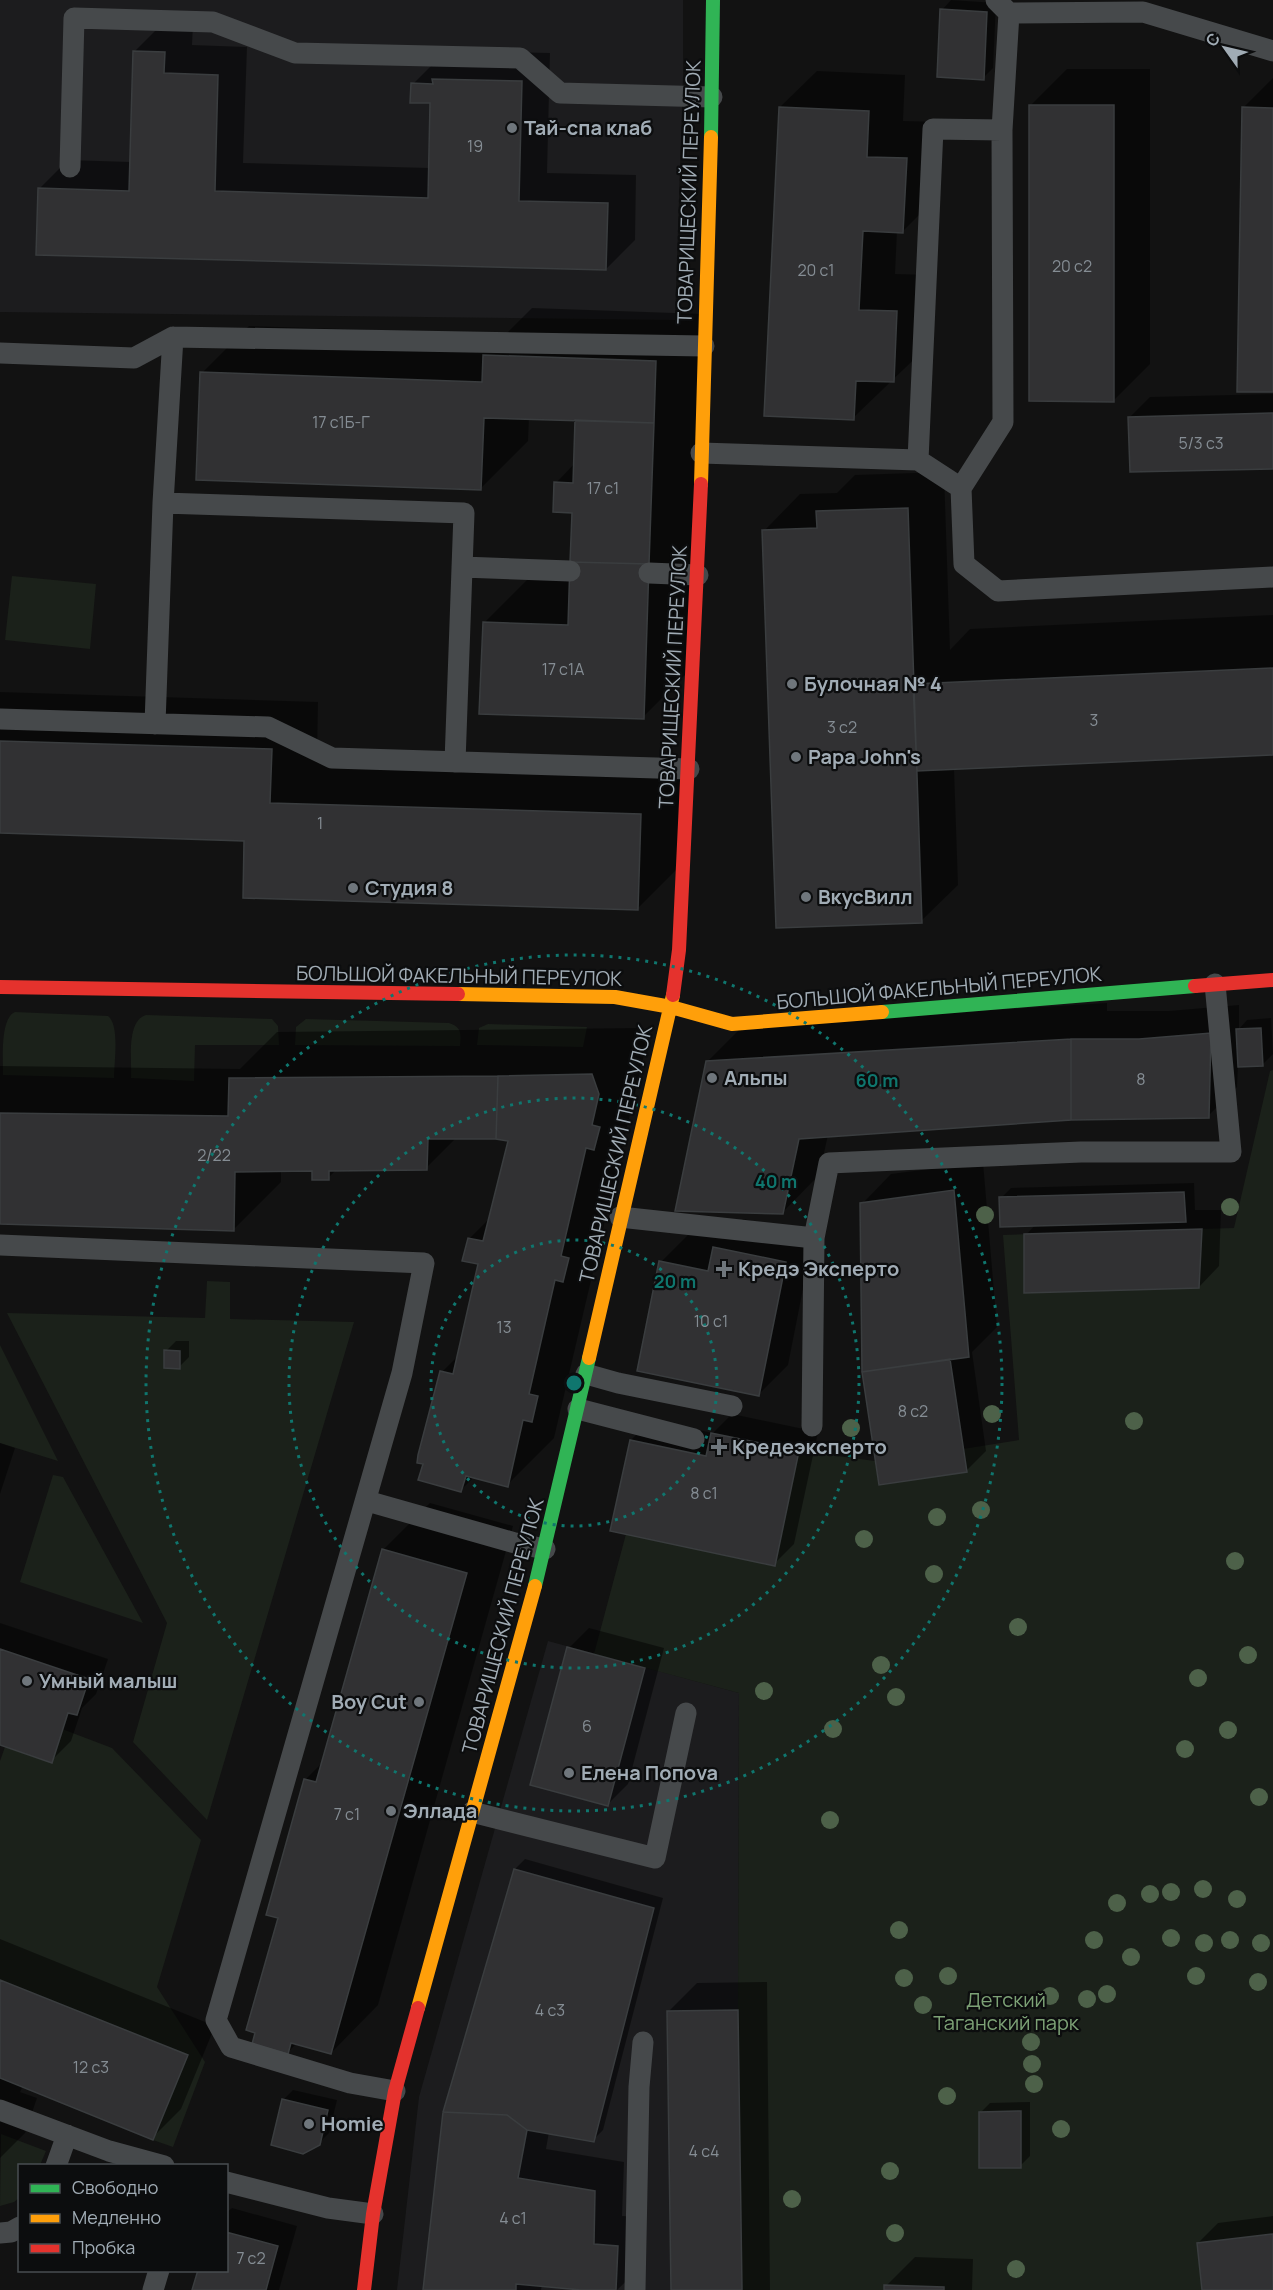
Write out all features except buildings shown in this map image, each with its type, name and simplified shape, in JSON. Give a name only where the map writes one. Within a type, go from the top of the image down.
[{"type":"street","name":"ТОВАРИЩЕСКИЙ ПЕРЕУЛОК","points":[[364,2290],[373,2214],[395,2091],[545,1549],[654,1070],[672,1007],[679,950],[698,575],[713,0]]},
{"type":"street","name":"БОЛЬШОЙ ФАКЕЛЬНЫЙ ПЕРЕУЛОК","points":[[0,987],[615,997],[672,1007],[732,1024],[1273,980]]},
{"type":"lane","points":[[1273,51],[1143,12],[1002,6],[1003,422],[961,488],[964,564],[998,591],[1273,577]]},
{"type":"lane","points":[[70,166],[74,18],[213,22],[295,53],[520,58],[560,93],[712,97]]},
{"type":"lane","points":[[918,460],[933,129],[1002,129]]},
{"type":"lane","points":[[0,353],[134,358],[173,337],[704,346]]},
{"type":"lane","points":[[156,724],[163,503],[173,337]]},
{"type":"lane","points":[[701,453],[918,460],[961,488]]},
{"type":"lane","points":[[163,503],[464,513],[455,762]]},
{"type":"lane","points":[[462,567],[570,571]]},
{"type":"lane","points":[[649,573],[698,575]]},
{"type":"lane","points":[[0,719],[268,727],[332,758],[689,769]]},
{"type":"lane","points":[[812,1426],[814,1238],[829,1163],[1081,1152],[1231,1152],[1215,984]]},
{"type":"lane","points":[[620,1217],[814,1238]]},
{"type":"lane","points":[[0,1245],[424,1263],[402,1373],[367,1501],[216,2020],[231,2047],[350,2083],[395,2091]]},
{"type":"lane","points":[[586,1374],[618,1383],[732,1406]]},
{"type":"lane","points":[[578,1409],[694,1439]]},
{"type":"lane","points":[[367,1501],[515,1543],[545,1549]]},
{"type":"lane","points":[[472,1812],[655,1858],[686,1713]]},
{"type":"lane","points":[[635,2290],[639,2087],[643,2042]]},
{"type":"lane","points":[[0,2110],[109,2151],[157,2164]]},
{"type":"lane","points":[[57,2164],[67,2135]]},
{"type":"lane","points":[[228,2183],[328,2208],[373,2214]]},
{"type":"lane","points":[[0,2233],[11,2232],[18,2228]]},
{"type":"lane","points":[[153,2290],[159,2272]]},
{"type":"shaded area","points":[[0,0],[683,0],[683,77],[675,320],[0,312]]},
{"type":"shaded area","points":[[548,1641],[739,1693],[738,2010],[742,2290],[397,2290],[419,2097]]},
{"type":"green space","points":[[12,576],[96,584],[90,649],[5,640]]},
{"type":"green space","points":[[15,1012],[108,1016],[112,1021],[115,1036],[114,1078],[3,1075],[5,1030],[10,1016]]},
{"type":"green space","points":[[146,1015],[272,1019],[278,1026],[279,1045],[195,1045],[194,1081],[131,1078],[133,1033],[135,1025]]},
{"type":"green space","points":[[306,1019],[449,1023],[460,1032],[460,1046],[295,1045],[296,1027]]},
{"type":"green space","points":[[488,1024],[587,1027],[583,1047],[477,1045],[479,1028]]},
{"type":"green space","name":"Детский Таганский парк","points":[[1273,1070],[1273,2290],[742,2290],[738,2010],[739,1693],[594,1654],[626,1534],[774,1566],[799,1451],[875,1461],[879,1485],[967,1472],[963,1449],[1019,1440],[1003,1235],[1234,1228],[1270,1071]]},
{"type":"green space","points":[[207,1281],[230,1282],[230,1319],[354,1322],[207,1820],[133,1742],[167,1623],[7,1313],[205,1318]]},
{"type":"green space","points":[[0,1345],[58,1461],[0,1443]]},
{"type":"green space","points":[[53,1475],[63,1477],[143,1623],[20,1582]]},
{"type":"green space","points":[[62,1729],[112,1748],[201,1840],[157,1987],[205,2062],[173,2147],[153,2140],[187,2055],[0,1980],[0,1761],[5,1747],[52,1763]]},
{"type":"green space","points":[[1,2134],[46,2151],[40,2164],[18,2164],[18,2199],[0,2206]]},
{"type":"traffic: fast","points":[[711,137],[713,0]]},
{"type":"traffic: fast","points":[[882,1012],[1195,986]]},
{"type":"traffic: fast","points":[[535,1586],[589,1358]]},
{"type":"traffic: slow","points":[[701,484],[711,137]]},
{"type":"traffic: slow","points":[[458,994],[615,997],[671,1007],[732,1024],[882,1012]]},
{"type":"traffic: slow","points":[[589,1358],[673,995]]},
{"type":"traffic: slow","points":[[418,2008],[535,1586]]},
{"type":"traffic: jam","points":[[673,995],[679,950],[701,484]]},
{"type":"traffic: jam","points":[[1195,986],[1273,980]]},
{"type":"traffic: jam","points":[[0,987],[458,994]]},
{"type":"traffic: jam","points":[[364,2290],[373,2214],[395,2091],[418,2008]]},
{"type":"place","name":"Тай-спа клаб","points":[[512,128]]},
{"type":"place","name":"Булочная № 4","points":[[792,684]]},
{"type":"place","name":"Papa John's","points":[[796,757]]},
{"type":"place","name":"Студия 8","points":[[353,888]]},
{"type":"place","name":"ВкусВилл","points":[[806,897]]},
{"type":"place","name":"Альпы","points":[[712,1078]]},
{"type":"place","name":"Кредэ Эксперто","points":[[724,1269]]},
{"type":"place","name":"Кредеэксперто","points":[[719,1447]]},
{"type":"place","name":"Умный малыш","points":[[27,1681]]},
{"type":"place","name":"Boy Cut","points":[[419,1702]]},
{"type":"place","name":"Елена Попоva","points":[[569,1773]]},
{"type":"place","name":"Эллада","points":[[391,1811]]},
{"type":"place","name":"Homie","points":[[309,2124]]}]
